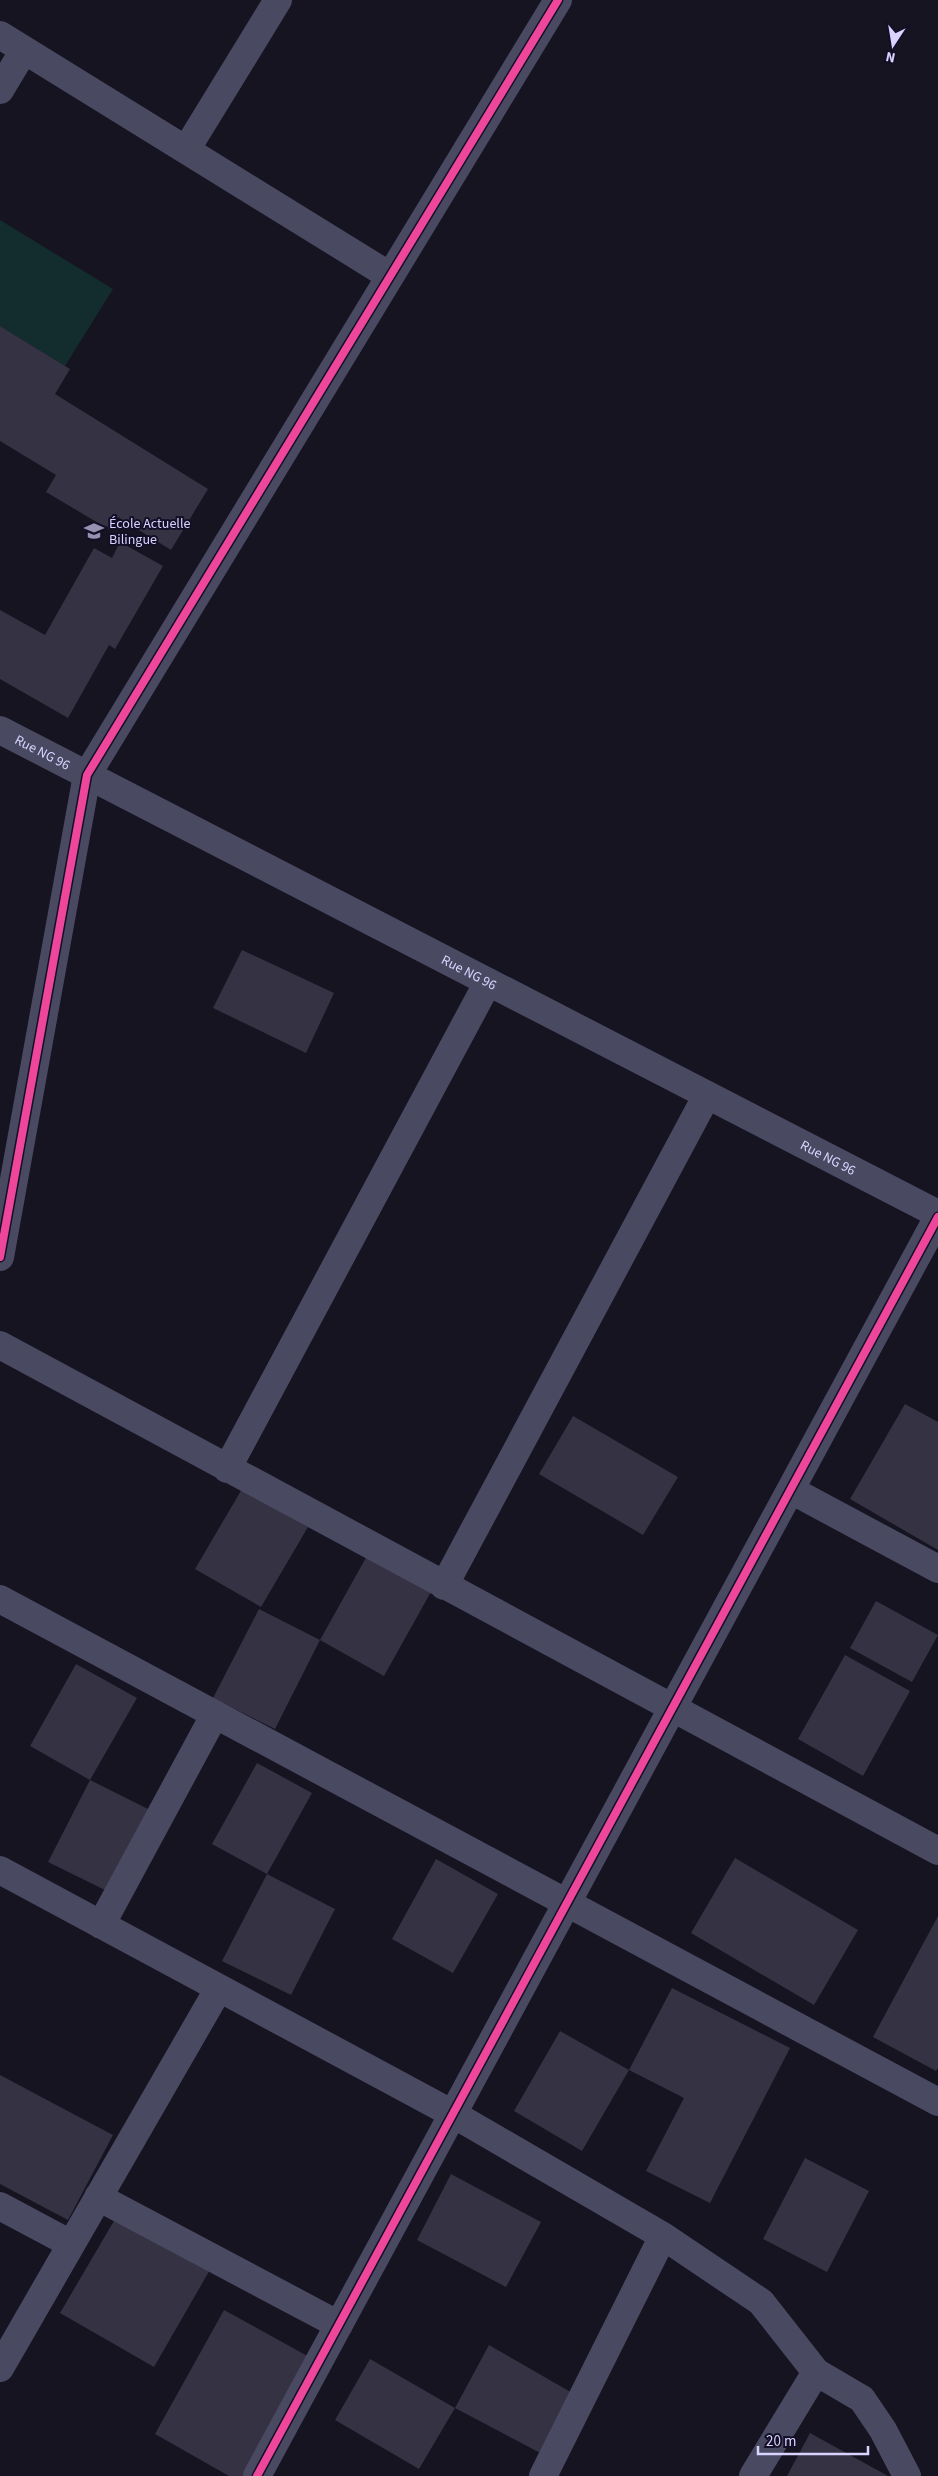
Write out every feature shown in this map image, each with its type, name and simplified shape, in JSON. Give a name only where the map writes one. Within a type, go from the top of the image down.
[{"type":"street","points":[[186,150],[278,0]]},
{"type":"street","points":[[0,1257],[87,775],[558,0]]},
{"type":"street","points":[[0,35],[390,276]]},
{"type":"street","points":[[0,90],[24,50]]},
{"type":"street","name":"Rue NG 96","points":[[0,730],[938,1216]]},
{"type":"street","points":[[228,1469],[488,982]]},
{"type":"street","points":[[444,1586],[707,1095]]},
{"type":"street","points":[[257,2476],[938,1216]]},
{"type":"street","points":[[0,1345],[938,1851]]},
{"type":"street","points":[[791,1490],[938,1569]]},
{"type":"street","points":[[0,1599],[938,2102]]},
{"type":"street","points":[[101,1925],[215,1714]]},
{"type":"street","points":[[0,1870],[453,2114],[663,2236],[761,2302],[816,2372],[862,2399],[883,2430],[907,2476]]},
{"type":"street","points":[[0,2368],[219,1988]]},
{"type":"street","points":[[98,2197],[339,2325]]},
{"type":"street","points":[[0,2206],[71,2244]]},
{"type":"street","points":[[543,2476],[663,2236]]},
{"type":"street","points":[[753,2476],[816,2372]]},
{"type":"green space","points":[[0,220],[113,289],[65,366],[0,326]]},
{"type":"building","points":[[0,326],[70,369],[55,394],[208,489],[171,550],[118,517],[110,530],[46,492],[56,475],[0,441]]},
{"type":"building","points":[[120,542],[163,566],[115,649],[109,645],[68,718],[0,679],[0,610],[45,635],[94,548],[112,558]]},
{"type":"building","points":[[242,950],[334,993],[306,1053],[213,1008]]},
{"type":"building","points":[[905,1404],[938,1422],[938,1550],[850,1499]]},
{"type":"building","points":[[573,1416],[678,1477],[643,1535],[539,1474]]},
{"type":"building","points":[[242,1489],[308,1527],[261,1607],[195,1569]]},
{"type":"building","points":[[368,1554],[432,1590],[384,1676],[320,1640]]},
{"type":"building","points":[[876,1601],[938,1635],[912,1682],[850,1648]]},
{"type":"building","points":[[259,1609],[320,1640],[275,1729],[213,1698]]},
{"type":"building","points":[[845,1655],[910,1691],[863,1776],[798,1739]]},
{"type":"building","points":[[76,1664],[137,1698],[90,1780],[30,1746]]},
{"type":"building","points":[[257,1763],[312,1793],[267,1874],[212,1844]]},
{"type":"building","points":[[90,1780],[152,1811],[111,1893],[48,1862]]},
{"type":"building","points":[[735,1858],[858,1930],[814,2005],[691,1933]]},
{"type":"building","points":[[436,1859],[498,1894],[453,1973],[392,1939]]},
{"type":"building","points":[[267,1874],[335,1909],[291,1995],[222,1961]]},
{"type":"building","points":[[938,1916],[938,2068],[936,2071],[873,2037]]},
{"type":"building","points":[[672,1988],[790,2048],[710,2203],[646,2171],[684,2098],[629,2070]]},
{"type":"building","points":[[560,2031],[629,2070],[582,2151],[514,2111]]},
{"type":"building","points":[[0,2075],[113,2135],[68,2220],[0,2184]]},
{"type":"building","points":[[805,2158],[869,2191],[827,2272],[763,2239]]},
{"type":"building","points":[[451,2174],[541,2222],[506,2287],[417,2240]]},
{"type":"building","points":[[118,2214],[211,2268],[154,2367],[60,2313]]},
{"type":"building","points":[[224,2310],[313,2359],[248,2476],[229,2476],[155,2434]]},
{"type":"building","points":[[489,2345],[581,2398],[546,2456],[455,2408]]},
{"type":"building","points":[[370,2359],[455,2408],[419,2469],[335,2420]]},
{"type":"building","points":[[810,2433],[888,2476],[787,2476]]},
{"type":"cycle path","points":[[0,1257],[87,775],[558,0]]},
{"type":"cycle path","points":[[257,2476],[938,1217]]},
{"type":"place","name":"École Actuelle Bilingue","points":[[94,531]]}]
